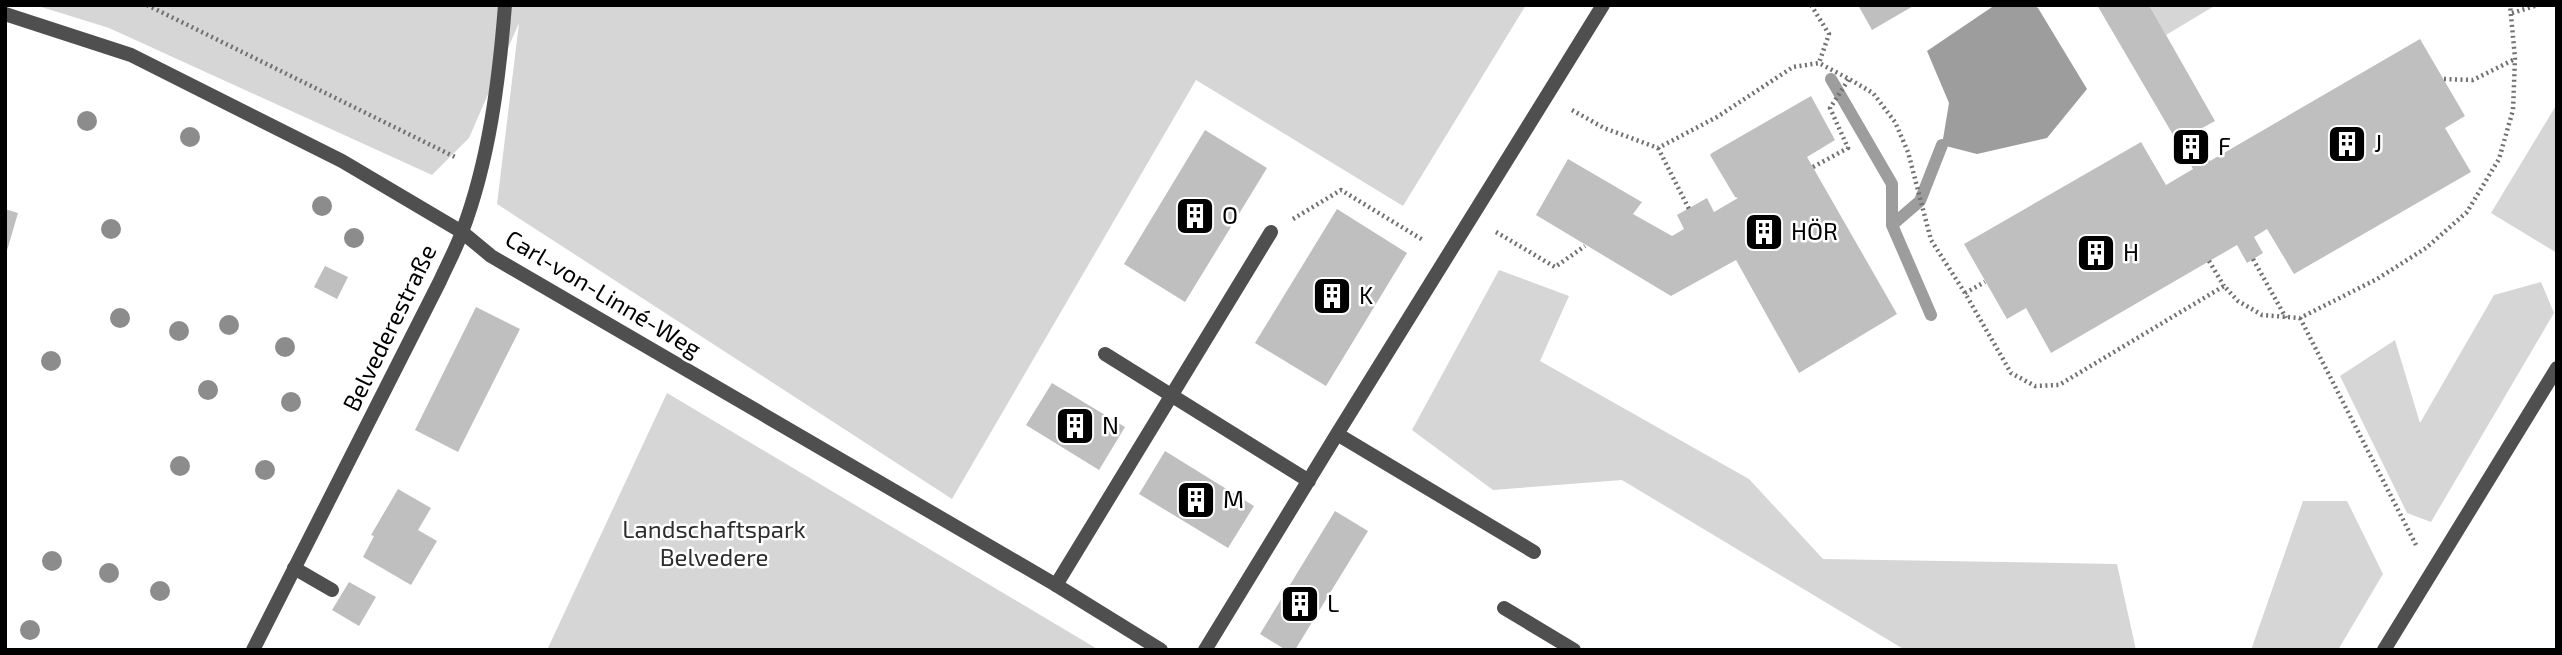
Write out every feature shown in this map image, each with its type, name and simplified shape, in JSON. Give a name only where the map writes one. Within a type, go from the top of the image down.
[{"type":"street","name":"Belvederestraße","points":[[253,650],[462,232],[481,170],[500,64],[505,5]]},
{"type":"street","points":[[1205,650],[1603,5]]},
{"type":"street","name":"Carl-von-Linné-Weg","points":[[5,14],[131,55],[342,161],[462,232],[491,256],[1056,585],[1161,650]]},
{"type":"street","points":[[1056,585],[1271,232]]},
{"type":"street","points":[[1105,354],[1309,481]]},
{"type":"street","points":[[2384,650],[2557,368]]},
{"type":"street","points":[[1337,434],[1534,552]]},
{"type":"street","points":[[294,568],[332,590]]},
{"type":"street","points":[[1504,608],[1574,650]]},
{"type":"path","points":[[148,5],[481,170]]},
{"type":"path","points":[[1811,5],[1829,34],[1819,63]]},
{"type":"path","points":[[2209,261],[2224,286],[2238,301],[2262,316],[2287,319],[2300,318],[2377,279],[2426,248],[2468,212],[2499,159],[2513,110],[2515,58],[2510,5]]},
{"type":"path","points":[[2512,13],[2538,5]]},
{"type":"path","points":[[2444,79],[2473,80],[2515,58]]},
{"type":"path","points":[[1658,148],[1717,117],[1793,67],[1819,63],[1873,93],[1895,122],[1908,152],[1931,240],[2011,373],[2035,386],[2059,385],[2224,286]]},
{"type":"path","points":[[1812,167],[1847,148],[1830,107],[1849,79]]},
{"type":"path","points":[[1548,96],[1604,128],[1658,148],[1689,209]]},
{"type":"path","points":[[1271,232],[1341,190],[1448,255]]},
{"type":"path","points":[[1471,218],[1555,267],[1585,246]]},
{"type":"path","points":[[2253,259],[2287,319]]},
{"type":"path","points":[[1965,293],[1986,282]]},
{"type":"path","points":[[2300,318],[2430,573]]},
{"type":"green space","points":[[35,5],[1526,5],[1403,206],[1196,80],[952,499],[497,204],[519,23],[469,138],[432,175],[109,28]]},
{"type":"green space","points":[[2149,5],[2216,5],[2166,35]]},
{"type":"green space","points":[[2557,104],[2557,253],[2491,213]]},
{"type":"green space","points":[[1499,270],[1569,296],[1540,361],[1749,479],[1823,559],[2117,564],[2136,650],[1905,650],[1622,480],[1493,490],[1412,430]]},
{"type":"green space","points":[[2541,282],[2554,313],[2431,522],[2407,513],[2340,376],[2395,340],[2420,423],[2494,295]]},
{"type":"green space","name":"Landschaftspark Belvedere","points":[[667,393],[1099,650],[547,650]]},
{"type":"green space","points":[[2303,501],[2347,501],[2383,574],[2338,650],[2251,650]]},
{"type":"shaded area","points":[[1995,5],[2033,5],[2038,8],[2087,89],[2047,138],[1977,154],[1942,145],[1949,103],[1927,51]]},
{"type":"building","points":[[1858,5],[1915,5],[1872,30]]},
{"type":"building","points":[[2097,5],[2149,5],[2215,121],[2193,133],[2210,161],[2420,39],[2465,116],[2445,128],[2471,172],[2294,274],[2267,229],[2254,237],[2263,253],[2247,263],[2237,245],[2051,353],[2026,308],[2007,319],[1964,244],[2141,142],[2166,185],[2193,169]]},
{"type":"building","name":"HÖR","points":[[1811,96],[1835,140],[1807,157],[1897,314],[1799,373],[1736,260],[1671,296],[1536,215],[1568,159],[1642,202],[1633,214],[1672,236],[1684,229],[1677,215],[1707,198],[1714,212],[1738,198],[1710,155]]},
{"type":"building","name":"O","points":[[1205,130],[1267,168],[1185,302],[1124,264]]},
{"type":"building","points":[[5,209],[18,213],[6,254],[5,254]]},
{"type":"building","name":"K","points":[[1337,209],[1407,253],[1326,386],[1255,343]]},
{"type":"building","points":[[325,266],[348,277],[337,299],[314,287]]},
{"type":"building","points":[[476,307],[520,329],[458,452],[415,430]]},
{"type":"building","name":"N","points":[[1052,383],[1125,427],[1099,470],[1026,425]]},
{"type":"building","name":"M","points":[[1165,451],[1254,506],[1228,548],[1139,494]]},
{"type":"building","points":[[398,489],[431,508],[418,530],[437,541],[411,585],[363,557],[374,536],[371,535]]},
{"type":"building","name":"L","points":[[1335,511],[1368,531],[1295,650],[1286,650],[1260,634]]},
{"type":"building","points":[[349,582],[376,597],[359,626],[332,610]]},
{"type":"waterway","points":[[1831,79],[1892,184],[1892,225]]},
{"type":"waterway","points":[[1931,315],[1892,225],[1920,201],[1942,145]]},
{"type":"place","name":"J","points":[[2347,144]]},
{"type":"place","name":"F","points":[[2191,147]]},
{"type":"place","name":"O","points":[[1195,216]]},
{"type":"place","name":"HÖR","points":[[1764,232]]},
{"type":"place","name":"H","points":[[2096,253]]},
{"type":"place","name":"K","points":[[1332,296]]},
{"type":"place","name":"N","points":[[1075,426]]},
{"type":"place","name":"M","points":[[1196,500]]},
{"type":"place","name":"L","points":[[1300,604]]}]
